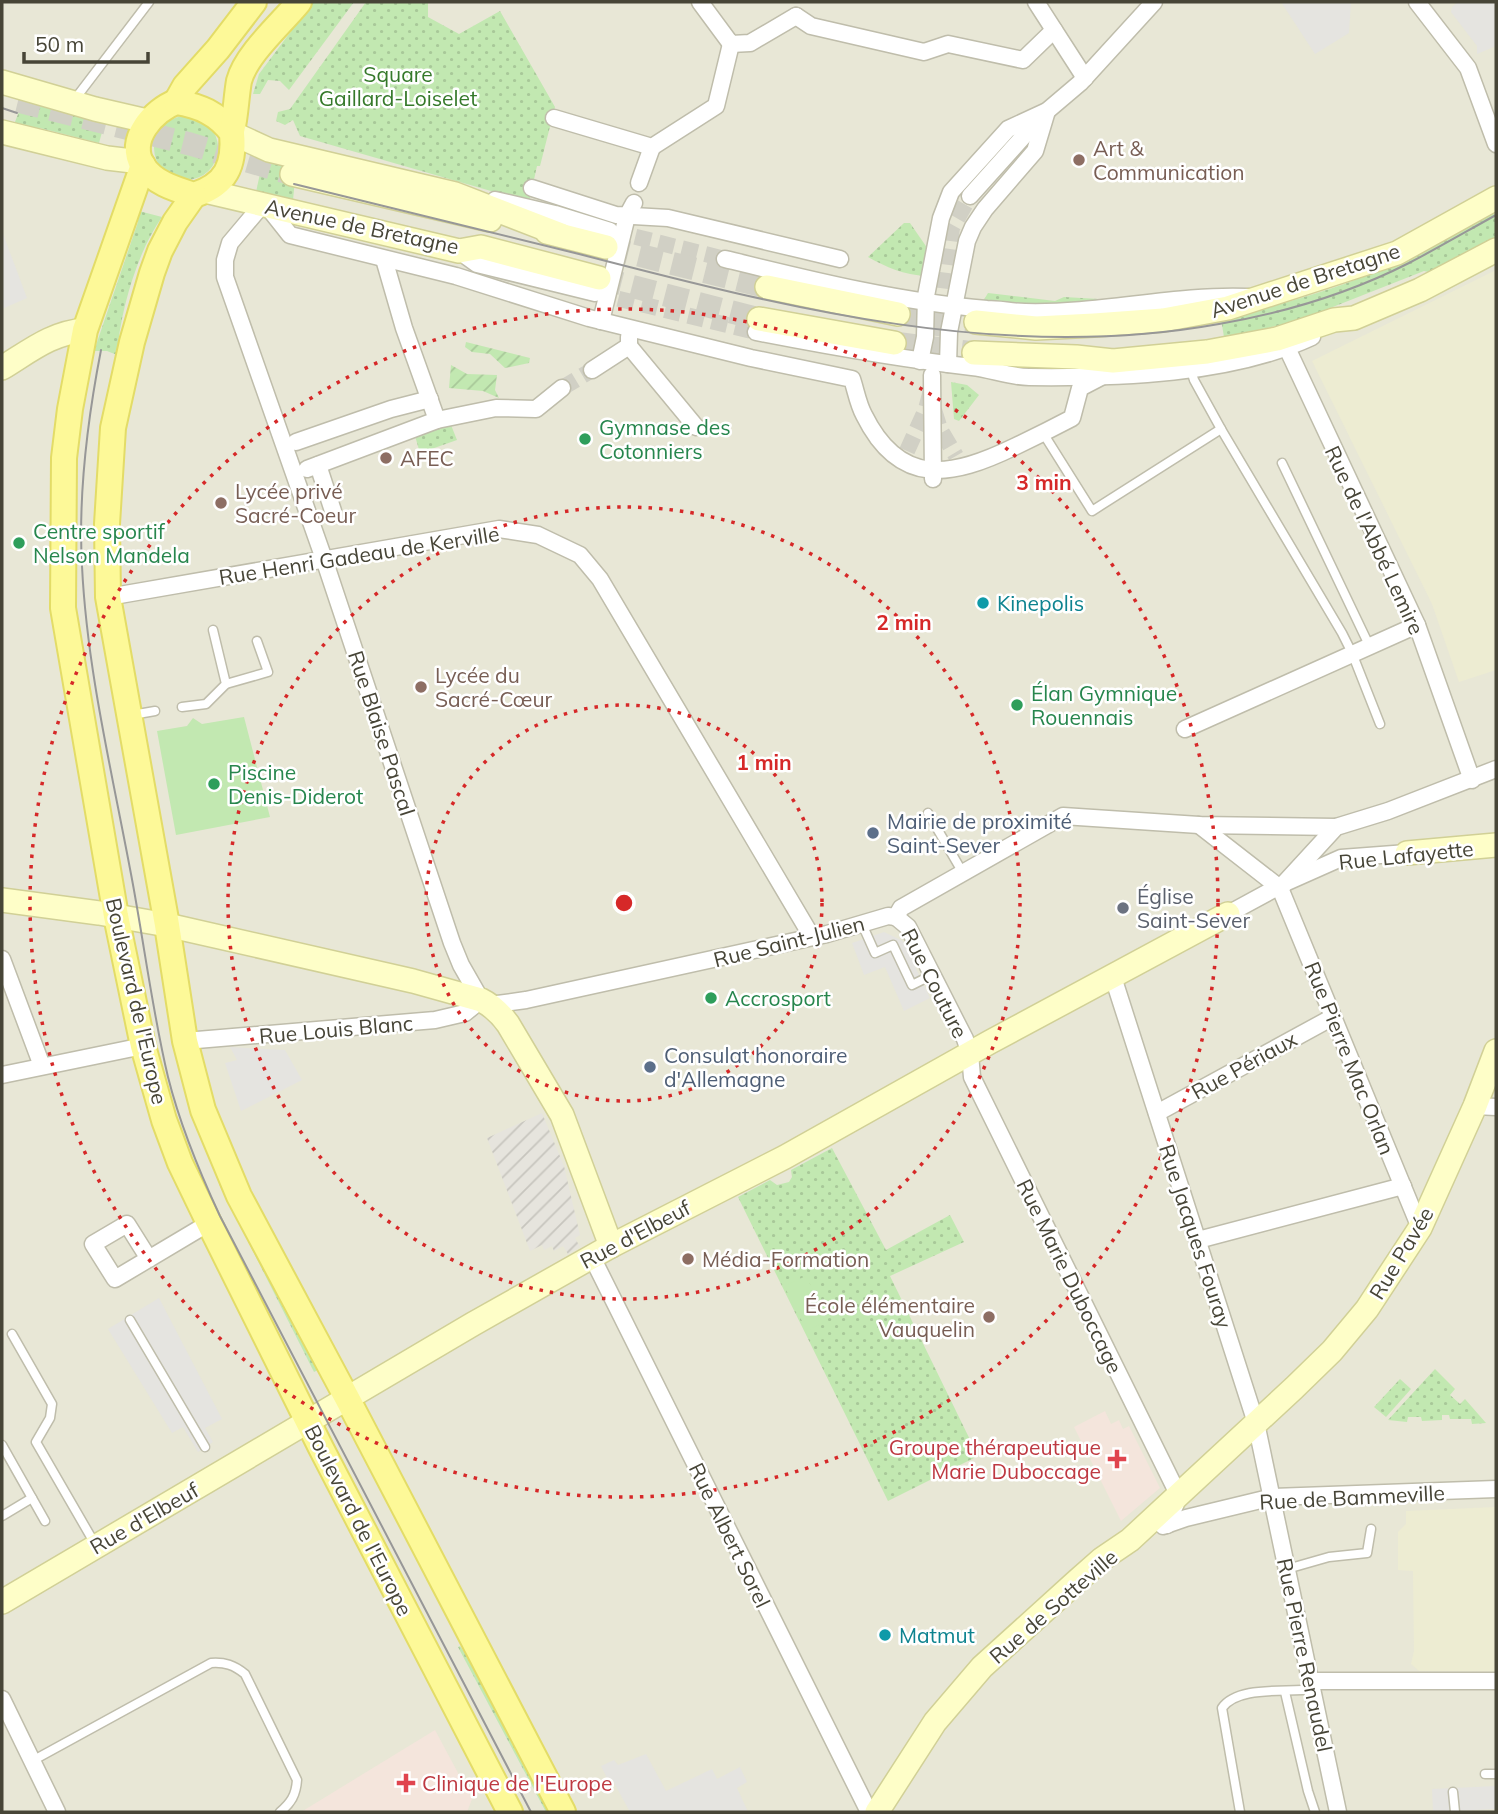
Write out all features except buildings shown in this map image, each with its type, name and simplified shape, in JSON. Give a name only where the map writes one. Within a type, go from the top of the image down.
[{"type":"main road","points":[[254,2],[218,50],[185,86],[176,102],[155,112],[141,134],[139,148],[142,164],[167,186],[200,193],[221,179],[229,168],[234,154],[232,132],[239,81],[268,37],[299,2]]},
{"type":"main road","points":[[176,102],[211,112],[232,132]]},
{"type":"main road","name":"Boulevard de l'Europe","points":[[142,164],[85,330],[70,409],[64,458],[63,608],[116,916],[143,1046],[164,1120],[180,1163],[308,1421],[510,1812]]},
{"type":"main road","name":"Boulevard de l'Europe","points":[[200,193],[172,228],[152,273],[132,342],[113,428],[107,524],[108,597],[185,1041],[203,1110],[239,1196],[563,1812]]},
{"type":"street","points":[[700,2],[731,44]]},
{"type":"street","points":[[731,44],[750,43],[796,16],[804,2]]},
{"type":"street","points":[[1036,2],[1085,78]]},
{"type":"street","points":[[970,196],[1047,111],[1085,78],[1154,2]]},
{"type":"street","points":[[1417,2],[1468,68],[1496,144]]},
{"type":"street","points":[[796,16],[811,26],[924,52],[948,44],[1023,60],[1054,30]]},
{"type":"street","points":[[639,183],[652,147],[716,106],[731,44]]},
{"type":"street","points":[[2,82],[148,121]]},
{"type":"street","points":[[920,360],[925,337],[926,302],[940,218],[951,192],[1008,129],[1047,111]]},
{"type":"street","points":[[948,364],[949,332],[967,241],[976,222],[1035,151],[1047,111]]},
{"type":"street","points":[[554,118],[652,147]]},
{"type":"street","points":[[2,132],[142,164]]},
{"type":"street","name":"Avenue de Bretagne","points":[[232,132],[269,149],[455,194],[561,235]]},
{"type":"street","name":"Avenue de Bretagne","points":[[292,174],[561,235],[608,239]]},
{"type":"street","points":[[532,188],[840,259]]},
{"type":"street","name":"Avenue de Bretagne","points":[[200,193],[297,212],[459,251],[481,247],[597,286]]},
{"type":"street","points":[[455,194],[478,196],[555,214],[608,239]]},
{"type":"street","name":"Avenue de Bretagne","points":[[976,322],[1036,328],[1149,321],[1228,308],[1397,253],[1496,198]]},
{"type":"street","points":[[264,205],[290,235],[456,276],[628,328],[852,379],[863,415],[886,448],[913,466],[934,475],[962,469],[1072,418],[1080,388],[1102,376]]},
{"type":"street","name":"Rue Blaise Pascal","points":[[264,205],[230,243],[225,260],[225,277],[324,559],[452,943],[486,1002],[499,1011],[508,1024],[562,1115],[601,1252]]},
{"type":"street","points":[[601,321],[630,210]]},
{"type":"street","points":[[290,235],[297,212]]},
{"type":"street","name":"Avenue de Bretagne","points":[[974,352],[1113,361],[1208,352],[1277,338],[1334,320],[1354,317],[1420,290],[1496,250]]},
{"type":"street","points":[[384,259],[404,328],[437,420]]},
{"type":"street","points":[[725,259],[798,277],[926,302],[1021,312],[1065,312],[1219,296],[1262,298]]},
{"type":"street","points":[[767,287],[898,314]]},
{"type":"street","points":[[758,326],[920,360],[1028,377],[1102,376],[1191,369],[1253,359],[1287,348],[1354,317]]},
{"type":"street","points":[[758,326],[894,343]]},
{"type":"street","points":[[628,328],[629,346],[696,427]]},
{"type":"street","points":[[2,368],[64,331],[85,330]]},
{"type":"street","points":[[592,370],[629,346]]},
{"type":"street","name":"Rue de l'Abbé Lemire","points":[[1287,348],[1417,625],[1472,779]]},
{"type":"street","points":[[932,374],[934,475]]},
{"type":"street","points":[[331,512],[312,467],[437,420],[496,408],[536,409],[562,388]]},
{"type":"street","points":[[296,442],[391,409],[430,399]]},
{"type":"street","name":"Rue Henri Gadeau de Kerville","points":[[108,597],[499,529],[538,535],[580,555],[600,579],[812,937]]},
{"type":"street","points":[[1185,729],[1417,625]]},
{"type":"street","points":[[1199,825],[1336,827],[1388,811],[1496,769]]},
{"type":"street","name":"Rue Saint-Julien","points":[[2,900],[167,925],[413,981],[486,1002],[526,1000],[812,937],[888,916],[896,917],[901,908],[1063,816],[1199,825]]},
{"type":"street","points":[[1199,825],[1280,888],[1336,827]]},
{"type":"street","name":"Rue Lafayette","points":[[1280,888],[1322,865],[1341,858],[1496,845]]},
{"type":"street","name":"Rue d'Elbeuf","points":[[2,1602],[67,1559],[96,1546],[217,1467],[308,1421],[475,1329],[601,1252],[785,1157],[970,1054],[1280,888]]},
{"type":"street","name":"Rue Pierre Mac Orlan","points":[[1280,888],[1420,1228]]},
{"type":"street","name":"Rue Couture","points":[[896,917],[908,927],[970,1054]]},
{"type":"street","points":[[2,959],[42,1066]]},
{"type":"street","name":"Rue Jacques Fouray","points":[[1113,977],[1256,1423],[1273,1497]]},
{"type":"street","name":"Rue Louis Blanc","points":[[185,1041],[435,1020],[465,1013],[486,1002]]},
{"type":"street","name":"Rue Périaux","points":[[1157,1113],[1333,1017]]},
{"type":"street","points":[[2,1074],[143,1046]]},
{"type":"street","name":"Rue Pavée","points":[[1256,1423],[1340,1341],[1374,1299],[1420,1228],[1486,1106],[1496,1051]]},
{"type":"street","name":"Rue Marie Duboccage","points":[[970,1054],[972,1077],[1179,1496]]},
{"type":"street","points":[[1198,1240],[1402,1186]]},
{"type":"street","points":[[149,1259],[209,1223]]},
{"type":"street","name":"Rue Albert Sorel","points":[[601,1252],[869,1812]]},
{"type":"street","name":"Rue de Sotteville","points":[[877,1812],[935,1722],[982,1667],[1102,1559],[1130,1541],[1256,1423]]},
{"type":"street","name":"Rue de Bammeville","points":[[1130,1541],[1167,1525],[1273,1497],[1496,1489]]},
{"type":"street","points":[[1167,1525],[1179,1496]]},
{"type":"street","name":"Rue Pierre Renaudel","points":[[1273,1497],[1338,1812]]},
{"type":"street","points":[[1312,1685],[1496,1681]]},
{"type":"street","points":[[2,1699],[57,1812]]},
{"type":"lane","points":[[73,102],[149,2]]},
{"type":"lane","points":[[1191,369],[1194,380],[1221,429],[1352,653],[1380,724]]},
{"type":"lane","points":[[1043,433],[1092,511],[1221,429]]},
{"type":"lane","points":[[1282,463],[1369,645]]},
{"type":"lane","points":[[213,630],[226,684]]},
{"type":"lane","points":[[182,707],[206,704],[226,684],[268,672],[257,641]]},
{"type":"lane","points":[[129,716],[155,711]]},
{"type":"lane","points":[[928,813],[963,873]]},
{"type":"lane","points":[[863,924],[875,953],[893,945],[912,985],[932,975]]},
{"type":"lane","points":[[130,1320],[205,1447]]},
{"type":"lane","points":[[12,1334],[52,1404],[50,1418],[36,1442],[96,1546]]},
{"type":"lane","points":[[2,1445],[45,1521]]},
{"type":"lane","points":[[2,1516],[32,1498]]},
{"type":"lane","points":[[1287,1569],[1329,1557],[1367,1553],[1371,1529]]},
{"type":"lane","points":[[32,1761],[211,1663],[222,1662],[235,1666],[245,1674],[297,1780],[296,1791],[290,1804],[280,1812]]},
{"type":"lane","points":[[1240,1812],[1222,1708],[1234,1697],[1274,1690],[1285,1692],[1312,1685]]},
{"type":"lane","points":[[1285,1692],[1315,1812]]},
{"type":"lane","points":[[1485,1774],[1496,1774]]},
{"type":"lane","points":[[1453,1792],[1455,1812]]},
{"type":"shaded area","points":[[2,2],[1496,2],[1496,1812],[2,1812]]},
{"type":"shaded area","points":[[1281,2],[1351,2],[1349,33],[1315,54]]},
{"type":"shaded area","points":[[1458,2],[1496,2],[1496,46],[1477,54],[1477,46],[1451,12]]},
{"type":"shaded area","points":[[2,231],[27,298],[2,309]]},
{"type":"shaded area","points":[[1496,270],[1496,670],[1459,682],[1432,604],[1312,361]]},
{"type":"shaded area","points":[[884,932],[903,941],[930,998],[904,1011],[885,967],[864,975],[852,943]]},
{"type":"shaded area","points":[[230,1047],[285,1050],[302,1080],[241,1111],[225,1063],[237,1060]]},
{"type":"shaded area","points":[[542,1113],[564,1166],[580,1235],[575,1238],[580,1247],[568,1254],[563,1246],[554,1251],[552,1246],[544,1250],[542,1245],[530,1251],[487,1138]]},
{"type":"shaded area","points":[[159,1298],[222,1419],[205,1428],[213,1442],[198,1452],[183,1427],[172,1433],[108,1329]]},
{"type":"shaded area","name":"Groupe thérapeutique Marie Duboccage","points":[[1105,1411],[1111,1424],[1119,1420],[1123,1429],[1129,1426],[1160,1488],[1121,1521],[1074,1427]]},
{"type":"shaded area","points":[[1496,1507],[1496,1672],[1419,1671],[1411,1664],[1414,1651],[1413,1571],[1398,1570],[1398,1532],[1406,1524],[1406,1511]]},
{"type":"shaded area","name":"Clinique de l'Europe","points":[[435,1730],[472,1799],[467,1812],[301,1812]]},
{"type":"shaded area","points":[[646,1754],[666,1791],[712,1769],[717,1779],[740,1767],[747,1782],[737,1788],[748,1812],[630,1812],[612,1779],[608,1780],[601,1766],[614,1760],[618,1765]]},
{"type":"shaded area","points":[[1496,1786],[1496,1809],[1433,1812],[1432,1789]]},
{"type":"green space","points":[[313,2],[354,2],[289,90],[280,81],[268,80],[260,94],[253,94],[259,74]]},
{"type":"green space","name":"Square Gaillard-Loiselet","points":[[366,2],[428,2],[428,17],[459,34],[500,11],[555,107],[529,202],[300,136],[293,120],[285,125],[276,121],[278,112],[290,109]]},
{"type":"green space","points":[[21,97],[106,118],[99,143],[40,128],[13,127],[20,109]]},
{"type":"green space","points":[[186,116],[204,122],[212,130],[218,148],[212,166],[204,174],[186,180],[168,174],[160,166],[154,148],[160,130],[168,122]]},
{"type":"green space","points":[[264,155],[300,169],[295,180],[293,200],[256,192]]},
{"type":"green space","points":[[1491,208],[1496,218],[1496,241],[1433,273],[1424,271],[1281,325],[1224,337],[1221,319],[1296,299],[1370,274],[1426,247]]},
{"type":"green space","points":[[139,211],[162,217],[145,247],[131,283],[117,355],[107,351],[94,351],[138,222]]},
{"type":"green space","points":[[904,223],[910,223],[930,252],[926,276],[896,270],[868,257]]},
{"type":"green space","points":[[988,293],[1055,301],[1064,297],[1099,299],[1099,303],[1045,307],[982,303]]},
{"type":"green space","points":[[466,342],[530,358],[529,363],[505,368],[490,354],[472,352],[465,347]]},
{"type":"green space","points":[[451,365],[467,374],[497,375],[495,390],[499,398],[483,391],[449,388]]},
{"type":"green space","points":[[951,382],[967,385],[979,395],[959,421],[954,419]]},
{"type":"green space","points":[[451,425],[457,440],[420,453],[415,436]]},
{"type":"green space","name":"Piscine Denis-Diderot","points":[[244,717],[270,817],[176,835],[157,731],[187,726],[193,718],[202,724]]},
{"type":"green space","points":[[832,1148],[886,1250],[950,1215],[964,1242],[890,1276],[978,1456],[888,1501],[738,1197],[770,1180],[777,1185],[789,1182],[792,1177],[791,1170]]},
{"type":"green space","points":[[223,1182],[320,1369],[314,1372],[219,1184]]},
{"type":"green space","points":[[806,1276],[828,1320],[807,1331],[784,1286]]},
{"type":"green space","points":[[1435,1369],[1455,1389],[1450,1395],[1460,1404],[1465,1399],[1486,1423],[1472,1424],[1471,1419],[1450,1419],[1449,1415],[1442,1415],[1442,1420],[1422,1421],[1421,1417],[1408,1417],[1407,1422],[1388,1420]]},
{"type":"green space","points":[[1400,1379],[1411,1389],[1386,1417],[1374,1407]]},
{"type":"green space","points":[[460,1646],[474,1665],[554,1812],[546,1812],[458,1647]]},
{"type":"tunnel","points":[[18,101],[190,144],[292,174]]},
{"type":"tunnel","points":[[907,451],[930,394],[952,228],[970,196]]},
{"type":"tunnel","points":[[612,231],[725,259]]},
{"type":"tunnel","points":[[606,247],[767,287]]},
{"type":"tunnel","points":[[599,278],[759,319]]},
{"type":"tunnel","points":[[595,293],[756,332]]},
{"type":"tunnel","points":[[898,314],[976,322]]},
{"type":"tunnel","points":[[894,343],[974,353]]},
{"type":"tunnel","points":[[562,388],[592,370]]},
{"type":"tunnel","points":[[934,410],[940,429],[956,456]]},
{"type":"tram line","points":[[2,108],[17,113]]},
{"type":"tram line","points":[[294,184],[657,274],[816,310],[896,324],[976,333],[1057,337],[1138,334],[1219,324],[1292,308],[1387,274],[1496,215]]},
{"type":"tram line","points":[[101,350],[88,431],[83,485],[81,539],[85,605],[101,721],[157,1027],[178,1113],[220,1216],[531,1812]]},
{"type":"place","name":"Art & Communication","points":[[1079,160]]},
{"type":"place","name":"Gymnase des Cotonniers","points":[[585,439]]},
{"type":"place","name":"AFEC","points":[[386,458]]},
{"type":"place","name":"Lycée privé Sacré-Coeur","points":[[221,503]]},
{"type":"place","name":"Centre sportif Nelson Mandela","points":[[19,543]]},
{"type":"place","name":"Kinepolis","points":[[983,603]]},
{"type":"place","name":"Lycée du Sacré-Cœur","points":[[421,687]]},
{"type":"place","name":"Élan Gymnique Rouennais","points":[[1017,705]]},
{"type":"place","name":"Piscine Denis-Diderot","points":[[214,784]]},
{"type":"place","name":"Mairie de proximité Saint-Sever","points":[[873,833]]},
{"type":"place","name":"Église Saint-Sever","points":[[1123,908]]},
{"type":"place","name":"Accrosport","points":[[711,998]]},
{"type":"place","name":"Consulat honoraire d'Allemagne","points":[[650,1067]]},
{"type":"place","name":"Média-Formation","points":[[688,1259]]},
{"type":"place","name":"École élémentaire Vauquelin","points":[[989,1317]]},
{"type":"place","name":"Groupe thérapeutique Marie Duboccage","points":[[1117,1459]]},
{"type":"place","name":"Matmut","points":[[885,1635]]},
{"type":"place","name":"Clinique de l'Europe","points":[[406,1783]]}]
